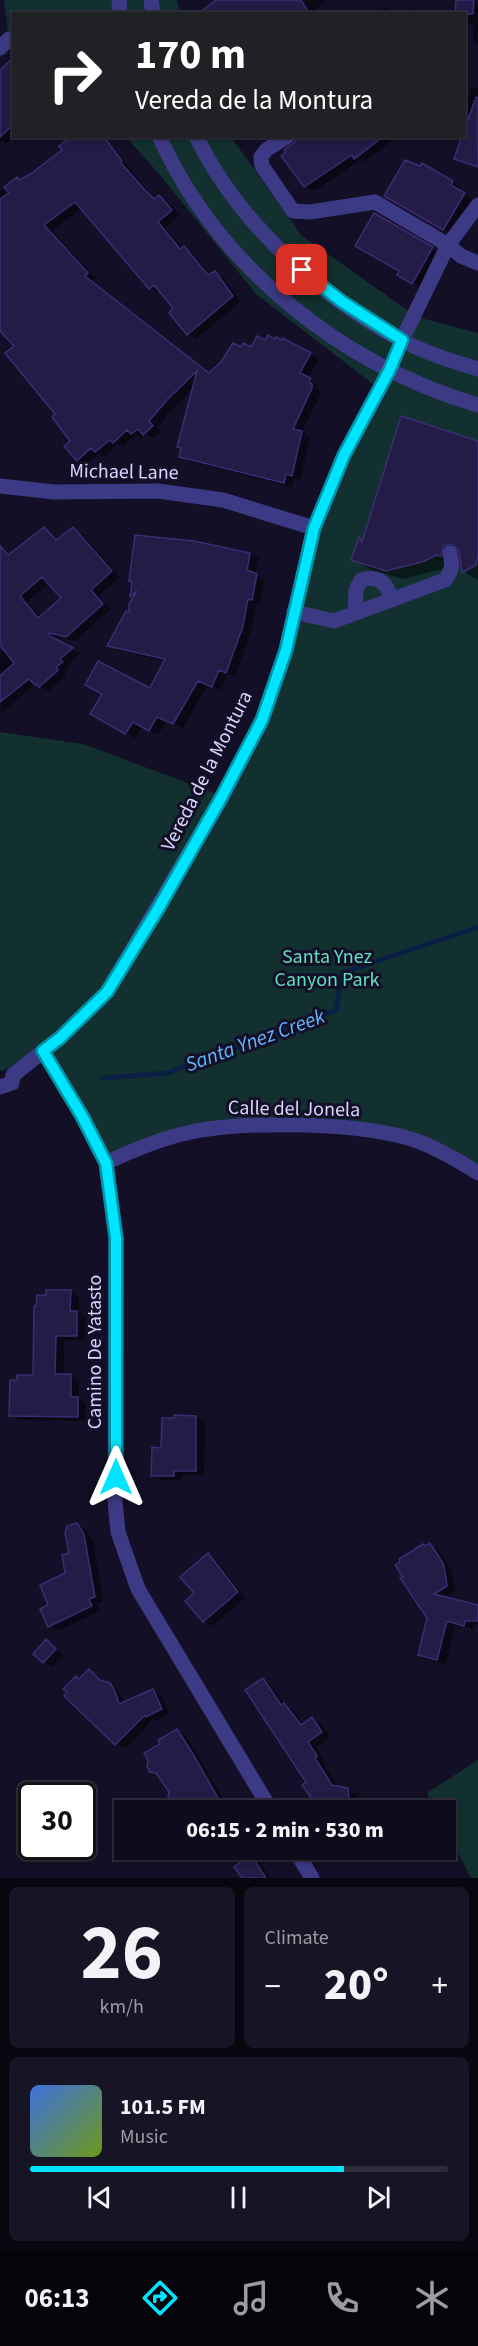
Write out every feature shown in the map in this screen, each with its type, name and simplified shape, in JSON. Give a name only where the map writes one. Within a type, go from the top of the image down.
[{"type":"street","points":[[160,138],[183,183],[230,248],[250,269],[316,325],[347,347],[390,369],[429,388],[478,405]]},
{"type":"street","points":[[197,138],[232,195],[287,257],[316,283],[402,340],[447,360],[478,369]]},
{"type":"street","points":[[285,138],[266,150],[261,157],[262,166],[292,212],[310,212],[375,202],[448,245],[460,256],[478,263]]},
{"type":"street","name":"Vereda de la Montura","points":[[0,1087],[12,1083],[6,1073],[60,1038],[107,992],[158,909],[221,798],[262,720],[286,650],[314,528],[344,455],[390,369],[448,245],[478,205]]},
{"type":"street","name":"Michael Lane","points":[[0,486],[54,492],[169,492],[223,500],[314,528]]},
{"type":"street","points":[[294,612],[334,621],[445,580],[453,564],[450,553]]},
{"type":"street","points":[[355,613],[356,590],[361,580],[370,577],[382,581],[389,590],[391,600]]},
{"type":"street","name":"Camino De Yatasto","points":[[43,1051],[82,1116],[106,1163],[116,1238],[115,1501],[118,1532],[138,1589],[265,1800]]},
{"type":"street","name":"Calle del Jonela","points":[[106,1163],[136,1148],[196,1131],[279,1126],[350,1128],[405,1138],[451,1156],[478,1173]]},
{"type":"street","points":[[301,1860],[312,1878]]},
{"type":"green space","points":[[4,0],[176,0],[181,12],[12,12],[12,41],[9,39]]},
{"type":"green space","name":"Santa Ynez Canyon Park","points":[[127,138],[232,138],[301,235],[417,317],[478,333],[478,1178],[415,1146],[349,1134],[279,1131],[221,1133],[172,1140],[104,1169],[38,1058],[0,1071],[0,732],[83,744],[225,797],[265,721],[320,529],[350,456],[382,391],[256,294],[160,175]]},
{"type":"green space","points":[[478,1760],[478,1878],[471,1878],[456,1849],[456,1800],[431,1800],[427,1793]]},
{"type":"building","points":[[216,0],[301,0],[309,12],[201,12]]},
{"type":"building","points":[[456,0],[474,0],[473,14],[455,12]]},
{"type":"building","points":[[12,59],[12,126],[0,137],[0,70]]},
{"type":"building","points":[[476,97],[478,98],[478,167],[454,159],[461,138],[466,138],[466,125]]},
{"type":"building","points":[[69,138],[105,138],[122,161],[120,162],[144,189],[154,199],[159,195],[172,210],[158,222],[180,249],[184,246],[208,275],[215,271],[233,296],[187,335],[169,313],[173,308],[154,285],[149,289],[75,202],[44,225],[88,273],[85,276],[209,373],[221,362],[233,343],[241,347],[243,343],[251,347],[257,336],[265,340],[268,335],[275,339],[276,337],[282,340],[283,338],[311,353],[300,373],[311,378],[309,382],[312,388],[293,429],[302,431],[292,476],[286,474],[284,483],[179,457],[181,448],[177,447],[197,371],[149,421],[153,426],[143,435],[138,429],[131,434],[127,430],[113,443],[110,440],[95,452],[91,448],[77,461],[64,446],[70,441],[52,417],[55,414],[5,353],[14,346],[0,331],[0,199],[9,193],[4,187],[17,177],[19,180],[29,175],[62,150],[59,146]]},
{"type":"building","points":[[297,138],[381,138],[354,159],[352,155],[304,187],[281,156],[286,152],[284,150]]},
{"type":"building","points":[[405,160],[420,166],[422,163],[453,181],[451,185],[465,193],[443,230],[384,196]]},
{"type":"building","points":[[374,213],[433,247],[412,284],[397,275],[399,271],[355,246]]},
{"type":"building","points":[[401,416],[478,441],[478,556],[476,565],[462,573],[459,551],[452,544],[443,546],[441,556],[436,555],[425,561],[386,571],[351,560],[359,537],[362,542]]},
{"type":"building","points":[[44,527],[56,540],[73,527],[112,571],[91,590],[103,604],[66,637],[49,633],[48,635],[73,648],[60,659],[63,662],[56,667],[58,670],[39,687],[29,679],[0,702],[0,676],[14,663],[0,645],[0,546],[8,555]],"holes":[[[42,577],[61,598],[38,618],[20,596]]]},
{"type":"building","points":[[135,535],[194,541],[250,553],[247,570],[257,574],[252,600],[248,599],[243,626],[226,673],[219,670],[212,687],[198,681],[173,724],[157,717],[149,731],[133,722],[125,734],[90,714],[102,694],[85,685],[98,661],[150,688],[165,659],[107,646],[126,611],[129,612],[129,604],[137,591],[130,597],[132,582],[129,581]]},
{"type":"building","points":[[46,1290],[71,1290],[70,1311],[77,1311],[77,1336],[56,1336],[55,1374],[71,1374],[71,1397],[78,1397],[78,1417],[9,1416],[10,1380],[17,1380],[17,1375],[33,1375],[34,1306],[36,1306],[37,1295],[46,1295]]},
{"type":"building","points":[[174,1415],[196,1416],[196,1471],[174,1471],[174,1476],[151,1476],[152,1447],[161,1448],[162,1418],[174,1418]]},
{"type":"building","points":[[77,1523],[84,1534],[95,1597],[89,1599],[92,1606],[48,1627],[40,1609],[48,1605],[40,1585],[65,1573],[62,1555],[69,1553],[65,1533],[67,1526]]},
{"type":"building","points":[[430,1543],[443,1563],[447,1586],[434,1594],[478,1605],[478,1621],[465,1621],[464,1626],[447,1621],[437,1660],[418,1655],[427,1618],[400,1578],[403,1577],[395,1565],[400,1562],[399,1559],[423,1544],[425,1546]]},
{"type":"building","points":[[208,1553],[238,1592],[203,1622],[185,1601],[194,1593],[180,1577]]},
{"type":"building","points":[[46,1639],[56,1649],[43,1663],[33,1654]]},
{"type":"building","points":[[89,1669],[100,1680],[110,1683],[119,1704],[153,1689],[162,1709],[146,1717],[145,1715],[115,1745],[64,1696],[67,1692],[63,1689],[76,1676],[79,1679]]},
{"type":"building","points":[[263,1678],[281,1705],[284,1703],[301,1725],[312,1717],[322,1732],[308,1742],[317,1756],[315,1758],[332,1785],[348,1788],[349,1800],[312,1800],[302,1785],[306,1782],[245,1690]]},
{"type":"building","points":[[177,1729],[219,1800],[171,1800],[169,1792],[156,1773],[150,1772],[147,1767],[148,1760],[144,1753],[160,1744],[158,1740]]},
{"type":"building","points":[[244,1860],[254,1860],[266,1878],[242,1878],[234,1867]]},
{"type":"waterway","name":"Santa Ynez Creek","points":[[103,1078],[167,1073],[317,1018],[336,1010],[342,973],[478,927]]},
{"type":"route","points":[[116,1477],[116,1238],[106,1163],[82,1116],[43,1051],[60,1038],[107,992],[158,909],[262,720],[286,650],[314,528],[344,455],[390,369],[402,340],[341,301],[302,270]]}]
